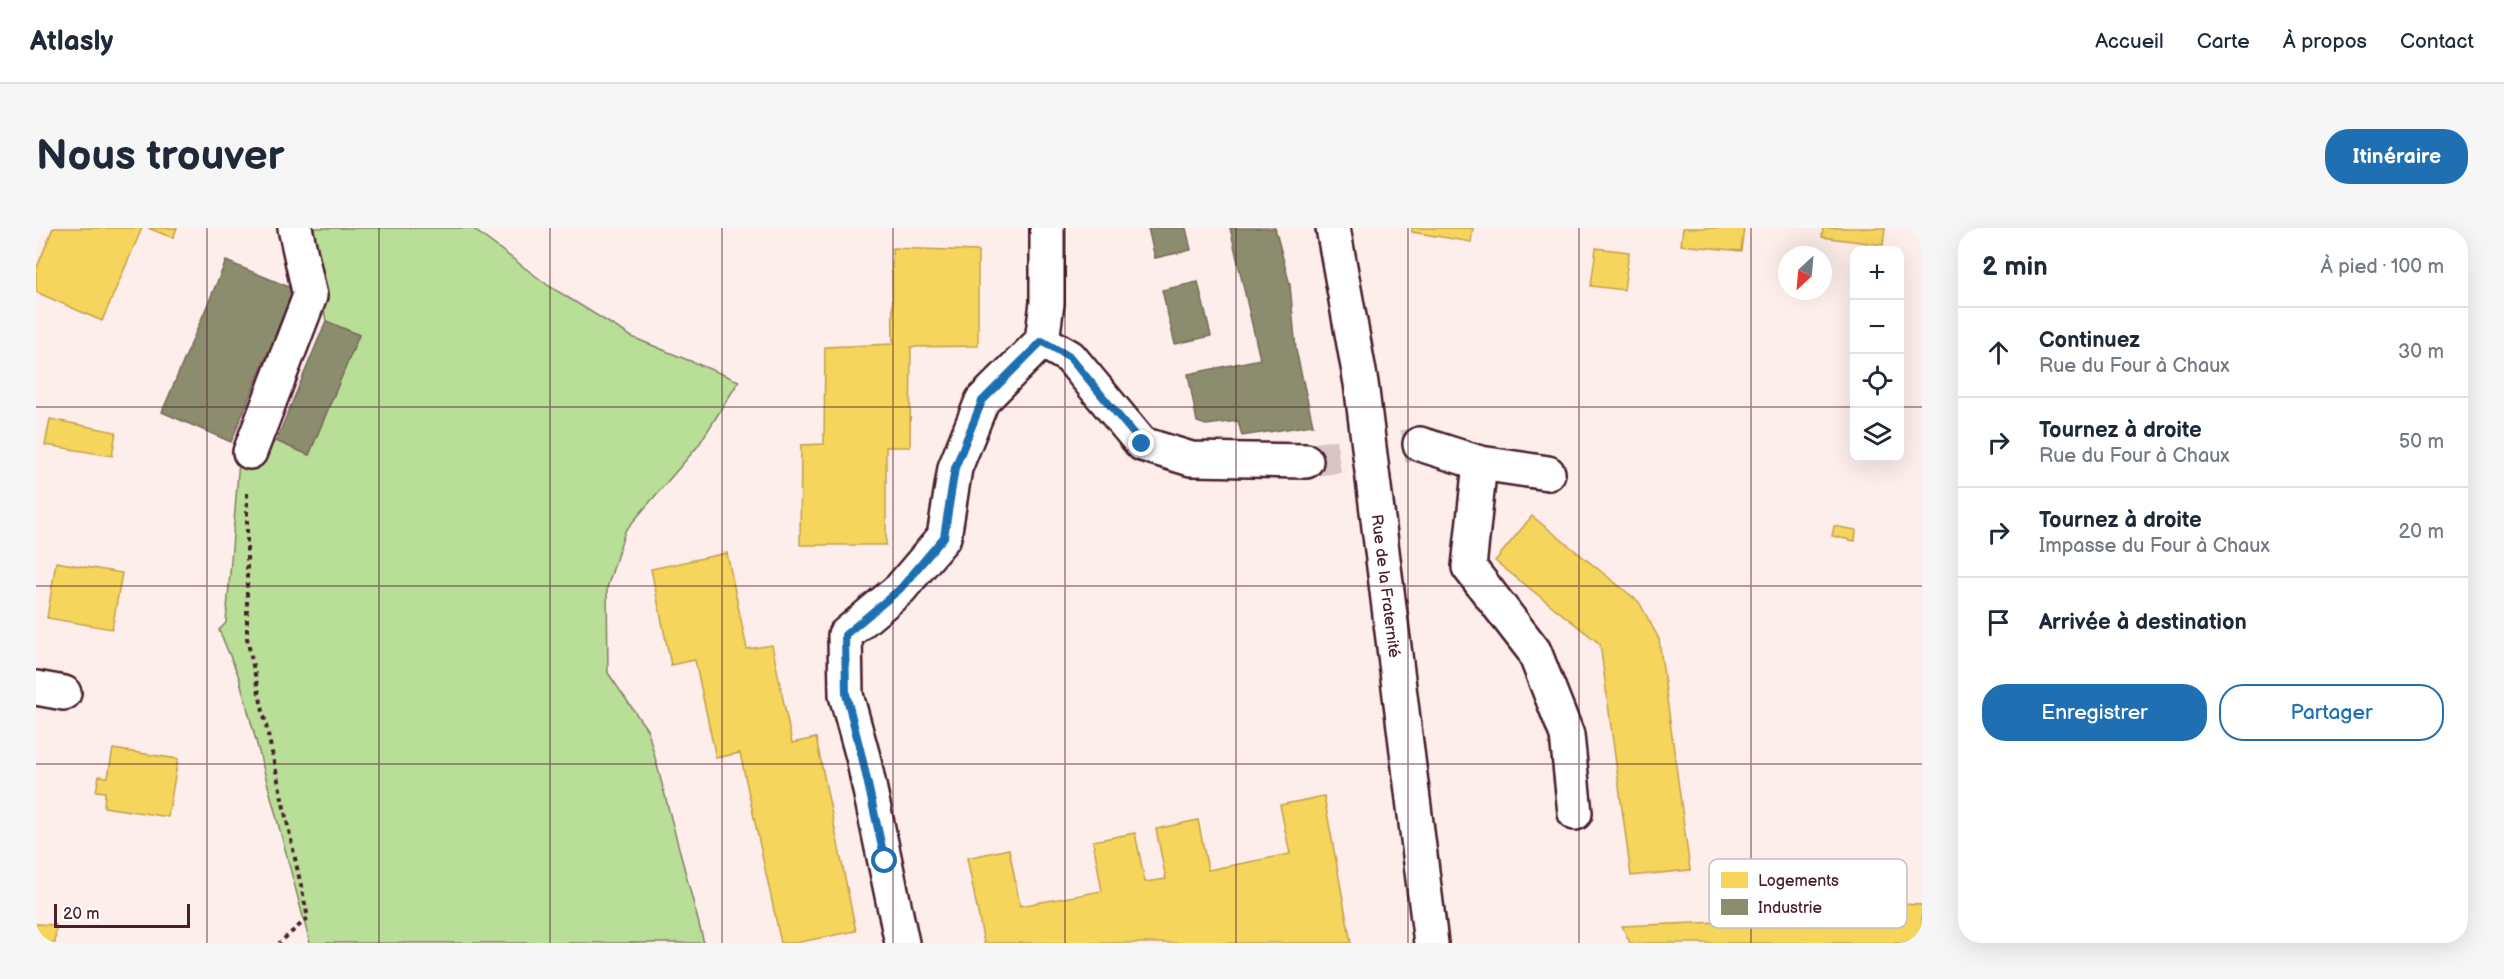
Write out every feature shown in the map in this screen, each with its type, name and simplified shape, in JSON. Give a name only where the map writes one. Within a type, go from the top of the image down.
[{"type":"street","points":[[250,452],[310,296],[295,228]]},
{"type":"street","points":[[902,943],[846,694],[845,635],[900,589],[944,537],[955,468],[982,401],[1042,341],[1047,303],[1047,228]]},
{"type":"street","name":"Rue de la Fraternité","points":[[1333,228],[1360,383],[1431,943]]},
{"type":"street","points":[[1042,341],[1070,357],[1142,444],[1191,459],[1306,461]]},
{"type":"street","points":[[1420,444],[1480,463],[1548,473]]},
{"type":"street","points":[[1480,463],[1468,567],[1534,651],[1567,735],[1575,813]]},
{"type":"path","points":[[250,452],[247,470],[247,638],[308,918],[279,943]]},
{"type":"green space","points":[[310,228],[472,228],[549,286],[632,337],[739,381],[698,446],[625,531],[607,588],[608,673],[648,731],[704,943],[310,943],[239,677],[219,630],[226,623],[239,460],[254,458],[276,441],[309,455],[359,335],[326,321]]},
{"type":"building: Logements","points":[[53,228],[142,228],[102,321],[36,292],[36,270]]},
{"type":"building: Logements","points":[[148,228],[177,228],[173,238]]},
{"type":"building: Logements","points":[[1412,228],[1473,228],[1471,242],[1412,232]]},
{"type":"building: Logements","points":[[1683,228],[1744,228],[1741,251],[1681,245]]},
{"type":"building: Logements","points":[[1823,228],[1885,228],[1883,245],[1822,237]]},
{"type":"building: Logements","points":[[892,248],[978,251],[978,346],[911,347],[910,447],[886,447],[886,545],[800,545],[801,445],[824,444],[825,347],[893,344]]},
{"type":"building: Logements","points":[[1596,248],[1629,252],[1624,290],[1591,286]]},
{"type":"building: Logements","points":[[50,419],[116,432],[112,456],[45,445]]},
{"type":"building: Logements","points":[[1532,516],[1639,602],[1659,639],[1690,870],[1631,876],[1600,644],[1495,561]]},
{"type":"building: Logements","points":[[1834,526],[1856,530],[1855,541],[1832,536]]},
{"type":"building: Logements","points":[[727,553],[747,649],[772,645],[792,743],[816,738],[856,931],[795,943],[781,943],[740,753],[716,758],[695,660],[671,665],[651,569]]},
{"type":"building: Logements","points":[[56,562],[122,573],[112,629],[47,618]]},
{"type":"building: Logements","points":[[113,749],[178,759],[168,817],[104,807],[105,792],[96,791],[99,776],[108,777]]},
{"type":"building: Logements","points":[[1324,796],[1351,943],[984,943],[967,858],[1009,849],[1020,906],[1102,891],[1093,841],[1135,833],[1145,882],[1166,879],[1156,829],[1198,820],[1208,870],[1290,854],[1280,805]]},
{"type":"building: Logements","points":[[1907,904],[1922,905],[1922,943],[1630,943],[1622,926],[1709,922],[1709,928],[1907,928]]},
{"type":"building: Logements","points":[[36,924],[56,925],[55,943],[36,943]]},
{"type":"building: Industrie","points":[[1148,228],[1186,228],[1191,250],[1155,258]]},
{"type":"building: Industrie","points":[[1230,228],[1275,228],[1290,285],[1296,350],[1313,425],[1242,436],[1238,421],[1206,425],[1197,422],[1188,374],[1260,359]]},
{"type":"building: Industrie","points":[[226,261],[294,289],[231,442],[162,412]]},
{"type":"building: Industrie","points":[[1198,282],[1211,336],[1175,344],[1162,290]]},
{"type":"building: Industrie","points":[[326,321],[359,335],[309,455],[276,441]]},
{"type":"tunnel","points":[[1306,461],[1420,444]]},
{"type":"route","points":[[885,861],[846,694],[845,635],[900,589],[944,537],[955,468],[982,401],[1042,341],[1070,357],[1142,444]]}]
